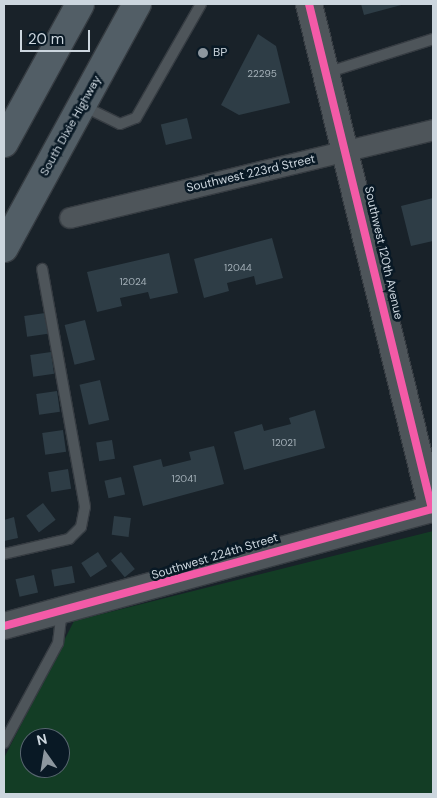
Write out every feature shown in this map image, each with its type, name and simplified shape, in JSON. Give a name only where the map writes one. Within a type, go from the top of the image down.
[{"type":"highway","points":[[4,143],[80,4]]},
{"type":"highway","name":"South Dixie Highway","points":[[4,248],[138,4]]},
{"type":"street","name":"Southwest 120th Avenue","points":[[309,4],[347,152],[433,509]]},
{"type":"street","name":"Southwest 223rd Street","points":[[70,218],[433,130]]},
{"type":"street","name":"Southwest 224th Street","points":[[4,626],[433,509]]},
{"type":"lane","points":[[82,105],[120,124],[136,118],[201,4]]},
{"type":"lane","points":[[326,73],[433,40]]},
{"type":"lane","points":[[4,554],[69,539],[81,527],[85,507],[42,269]]},
{"type":"lane","points":[[4,743],[58,643],[62,611]]},
{"type":"green space","points":[[433,531],[433,794],[4,794],[4,758],[74,621]]},
{"type":"building","points":[[361,4],[405,4],[364,15]]},
{"type":"building","points":[[258,34],[276,46],[290,103],[239,115],[221,105]]},
{"type":"building","points":[[187,118],[192,138],[166,145],[161,125]]},
{"type":"building","points":[[433,198],[433,241],[411,246],[401,206]]},
{"type":"building","points":[[272,238],[283,278],[256,285],[254,276],[227,283],[229,291],[204,298],[194,259]]},
{"type":"building","points":[[169,253],[178,293],[150,299],[148,292],[120,298],[122,306],[97,312],[87,272]]},
{"type":"building","points":[[45,313],[48,334],[27,337],[24,316]]},
{"type":"building","points":[[85,320],[95,360],[75,365],[65,325]]},
{"type":"building","points":[[51,352],[54,374],[33,377],[30,355]]},
{"type":"building","points":[[100,380],[109,420],[89,425],[80,385]]},
{"type":"building","points":[[57,391],[60,412],[39,415],[36,394]]},
{"type":"building","points":[[315,410],[325,448],[244,470],[234,432],[262,424],[264,431],[291,424],[289,418]]},
{"type":"building","points":[[63,430],[66,452],[45,455],[42,433]]},
{"type":"building","points":[[112,440],[115,459],[99,461],[96,443]]},
{"type":"building","points":[[214,446],[224,484],[143,506],[133,466],[161,459],[163,467],[191,460],[189,452]]},
{"type":"building","points":[[68,469],[71,489],[51,492],[48,472]]},
{"type":"building","points":[[121,477],[125,495],[108,498],[104,481]]},
{"type":"building","points":[[43,503],[56,520],[39,532],[26,516]]},
{"type":"building","points":[[114,516],[131,518],[129,537],[112,535]]},
{"type":"building","points":[[14,517],[18,538],[4,541],[4,520]]},
{"type":"building","points":[[98,552],[107,566],[90,577],[81,563]]},
{"type":"building","points":[[121,552],[135,569],[125,577],[111,560]]},
{"type":"building","points":[[72,566],[75,583],[54,586],[51,570]]},
{"type":"building","points":[[34,575],[38,593],[20,597],[15,579]]},
{"type":"cycle path","points":[[309,4],[432,509]]},
{"type":"cycle path","points":[[4,626],[433,509]]},
{"type":"place","name":"BP","points":[[203,53]]}]
